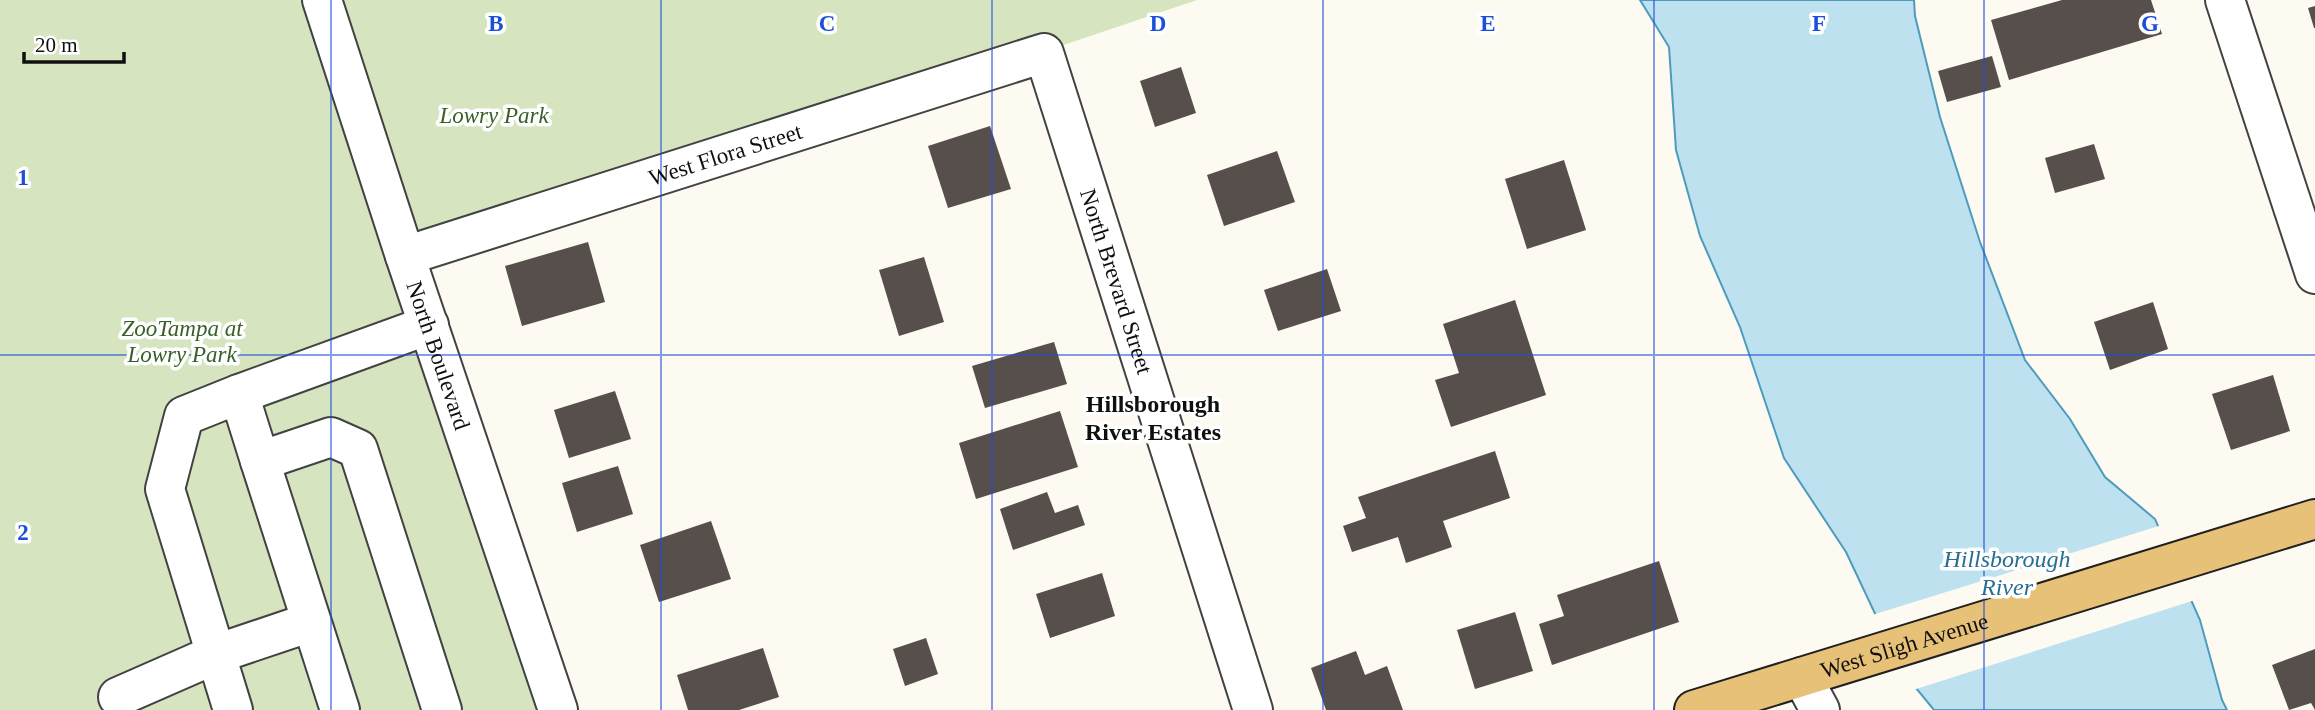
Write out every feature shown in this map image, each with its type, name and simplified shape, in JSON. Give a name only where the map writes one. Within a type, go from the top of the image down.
[{"type":"main road","name":"West Sligh Avenue","points":[[1694,710],[2315,519]]},
{"type":"street","name":"North Boulevard","points":[[322,0],[558,710]]},
{"type":"street","points":[[2225,0],[2315,274]]},
{"type":"street","name":"West Flora Street","points":[[405,256],[1044,53]]},
{"type":"street","name":"North Brevard Street","points":[[1044,53],[1253,710]]},
{"type":"street","points":[[233,710],[165,489],[184,416],[429,325]]},
{"type":"street","points":[[239,394],[340,710]]},
{"type":"street","points":[[260,461],[331,437],[358,449],[442,710]]},
{"type":"street","points":[[118,697],[216,654],[312,622]]},
{"type":"street","points":[[1814,674],[1820,710]]},
{"type":"green space","name":"ZooTampa at Lowry Park","points":[[0,0],[304,0],[540,710],[0,710]]},
{"type":"green space","name":"Lowry Park","points":[[335,0],[1197,0],[419,262]]},
{"type":"water","name":"Hillsborough River","points":[[1640,0],[1914,0],[1915,16],[1940,117],[1980,242],[2025,360],[2070,419],[2105,477],[2155,519],[2200,620],[2227,710],[1934,710],[1902,671],[1846,552],[1784,458],[1740,327],[1700,236],[1676,150],[1669,47]]},
{"type":"pier","points":[[2162,525],[2195,600],[1913,690],[1899,673],[1872,615]]},
{"type":"building","points":[[2062,0],[2151,0],[2162,34],[2009,80],[1991,20]]},
{"type":"building","points":[[2315,6],[2315,28],[2314,28],[2308,8]]},
{"type":"building","points":[[1992,56],[2001,87],[1947,102],[1938,71]]},
{"type":"building","points":[[1181,67],[1196,113],[1155,127],[1140,81]]},
{"type":"building","points":[[990,126],[1011,189],[948,208],[928,146]]},
{"type":"building","points":[[2094,144],[2105,179],[2055,193],[2045,158]]},
{"type":"building","points":[[1277,151],[1295,202],[1224,226],[1207,175]]},
{"type":"building","points":[[1564,160],[1586,230],[1527,249],[1505,179]]},
{"type":"building","points":[[588,242],[605,302],[522,326],[505,266]]},
{"type":"building","points":[[924,257],[944,322],[899,336],[879,270]]},
{"type":"building","points":[[1327,269],[1341,311],[1278,331],[1264,290]]},
{"type":"building","points":[[1515,300],[1546,395],[1451,427],[1435,380],[1459,373],[1443,324]]},
{"type":"building","points":[[2153,302],[2168,349],[2110,370],[2094,322]]},
{"type":"building","points":[[1054,342],[1067,384],[985,408],[972,366]]},
{"type":"building","points":[[2273,375],[2290,431],[2231,450],[2212,394]]},
{"type":"building","points":[[615,391],[631,439],[569,458],[554,410]]},
{"type":"building","points":[[1060,411],[1078,467],[976,499],[959,443]]},
{"type":"building","points":[[1495,451],[1510,498],[1443,521],[1452,547],[1406,563],[1398,537],[1352,552],[1343,526],[1366,518],[1358,497]]},
{"type":"building","points":[[618,466],[633,514],[577,532],[562,483]]},
{"type":"building","points":[[1047,492],[1055,513],[1078,505],[1085,525],[1013,550],[1000,509]]},
{"type":"building","points":[[711,521],[731,579],[659,602],[640,545]]},
{"type":"building","points":[[1659,561],[1679,622],[1552,665],[1539,624],[1564,616],[1557,595]]},
{"type":"building","points":[[1102,573],[1115,616],[1050,638],[1036,594]]},
{"type":"building","points":[[1515,612],[1533,671],[1475,689],[1457,630]]},
{"type":"building","points":[[926,638],[938,674],[905,686],[893,649]]},
{"type":"building","points":[[763,648],[779,697],[739,710],[688,710],[677,675]]},
{"type":"building","points":[[2315,649],[2315,710],[2311,703],[2289,710],[2272,665]]},
{"type":"building","points":[[1356,651],[1365,675],[1387,666],[1403,710],[1326,710],[1311,668]]},
{"type":"district","name":"Hillsborough River Estates","points":[[1153,418]]}]
